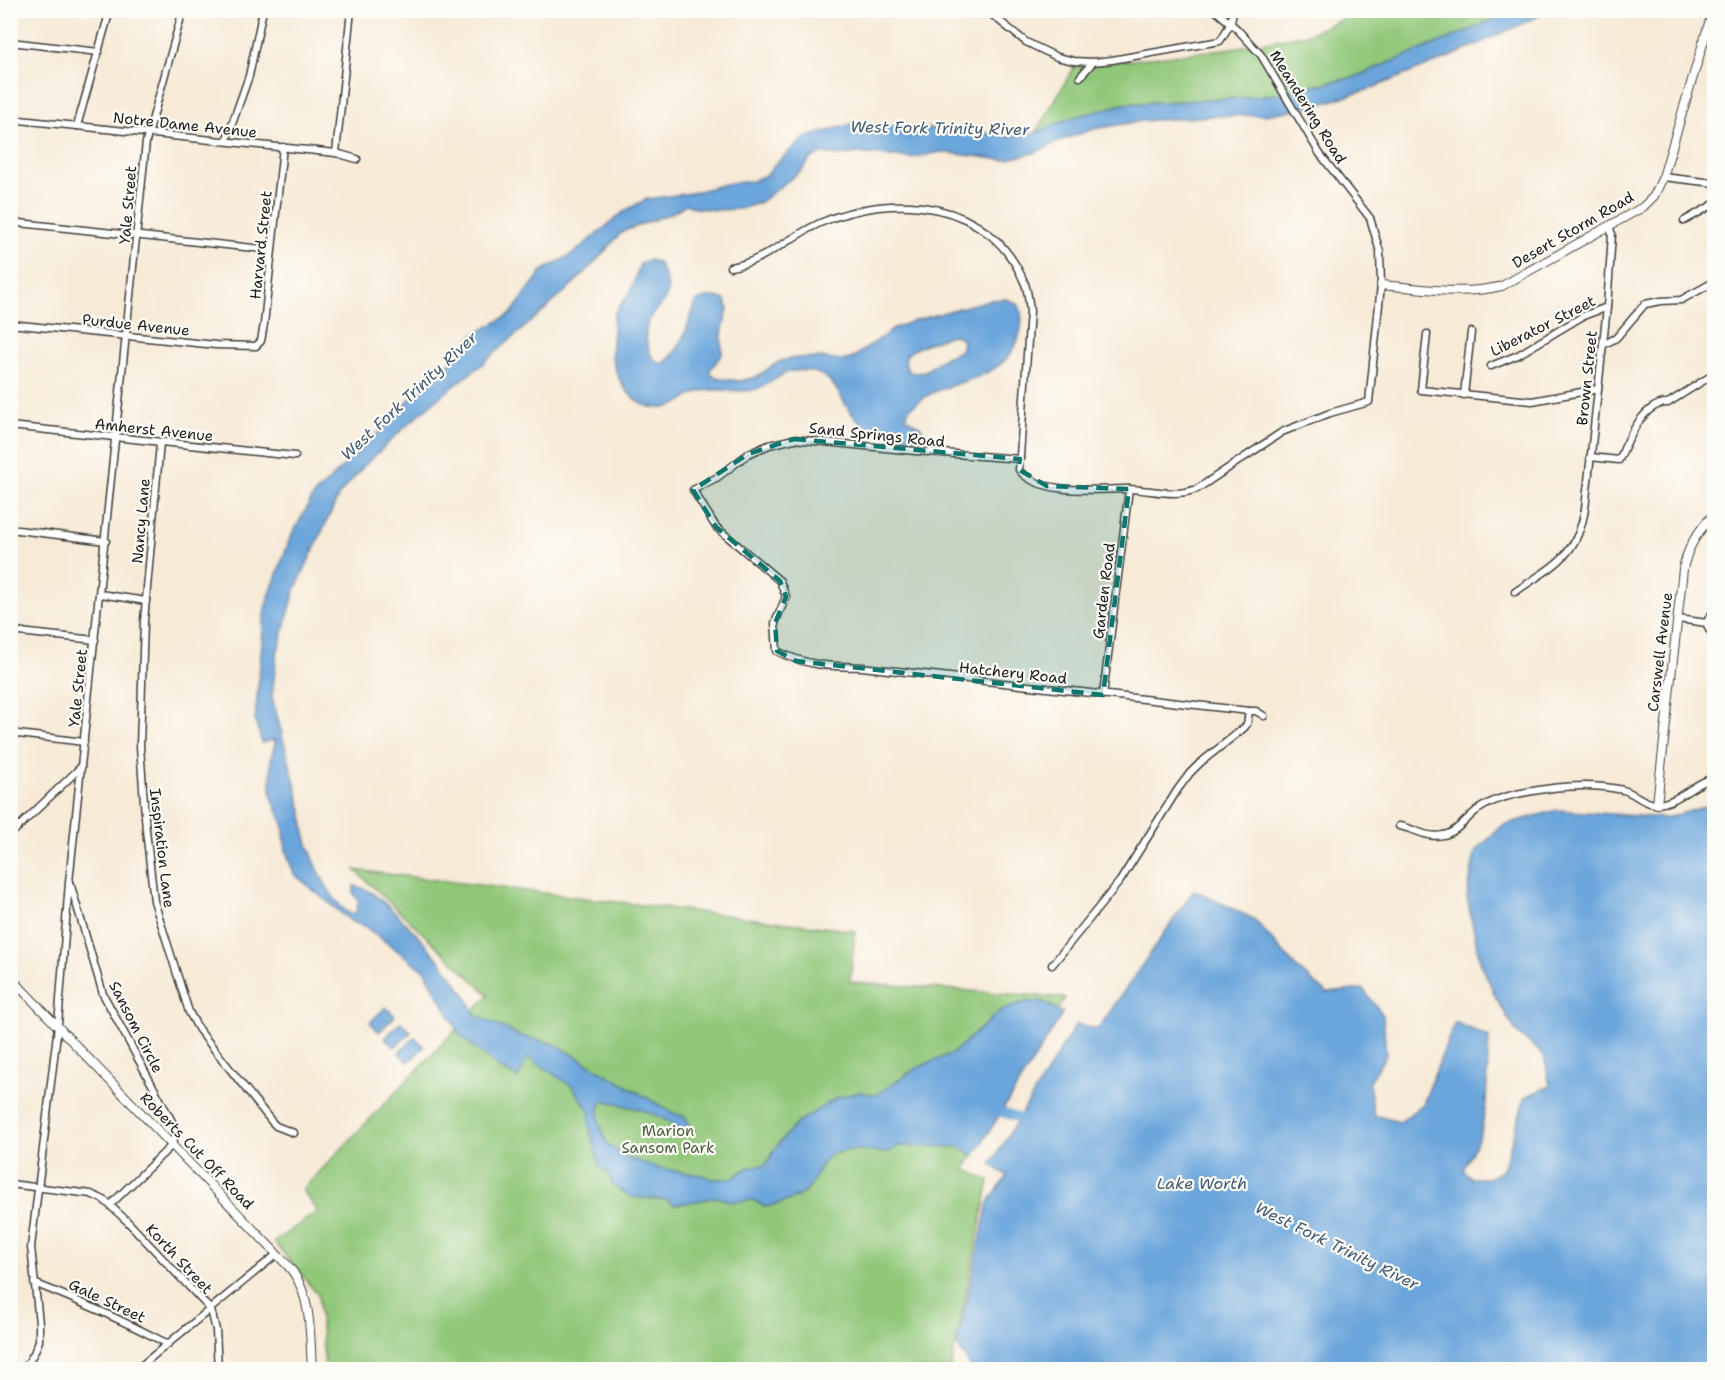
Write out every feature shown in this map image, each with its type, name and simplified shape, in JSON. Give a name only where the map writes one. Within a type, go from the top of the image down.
[{"type":"street","points":[[77,126],[110,10]]},
{"type":"street","name":"Yale Street","points":[[24,1370],[39,1341],[31,1247],[58,1025],[69,882],[147,133],[171,59],[183,10]]},
{"type":"street","points":[[226,141],[249,75],[263,10]]},
{"type":"street","points":[[336,153],[351,10]]},
{"type":"street","points":[[986,10],[1026,42],[1057,57],[1093,62],[1220,41],[1232,23],[1233,10]]},
{"type":"street","name":"Meandering Road","points":[[1129,489],[1166,494],[1189,492],[1197,489],[1282,432],[1330,412],[1369,402],[1381,285],[1380,252],[1370,219],[1320,154],[1261,55],[1232,23],[1215,10]]},
{"type":"street","name":"Desert Storm Road","points":[[1381,285],[1456,291],[1488,289],[1514,280],[1643,207],[1654,196],[1663,177],[1713,10]]},
{"type":"street","points":[[10,42],[99,52]]},
{"type":"street","points":[[1080,77],[1093,62]]},
{"type":"street","name":"Notre Dame Avenue","points":[[10,119],[284,147],[336,153],[357,159]]},
{"type":"street","name":"Harvard Street","points":[[259,344],[264,324],[284,147]]},
{"type":"street","points":[[1663,177],[1714,183]]},
{"type":"street","points":[[1684,221],[1714,204]]},
{"type":"street","points":[[730,267],[747,264],[820,223],[858,210],[900,206],[936,209],[961,217],[984,231],[1002,247],[1013,261],[1026,286],[1030,311],[1019,470],[1024,477],[1047,486],[1090,491],[1129,489]]},
{"type":"street","points":[[10,222],[272,250]]},
{"type":"street","name":"Brown Street","points":[[1515,592],[1566,556],[1580,532],[1607,307],[1612,234],[1609,227]]},
{"type":"street","points":[[1603,345],[1616,338],[1645,304],[1681,300],[1714,282]]},
{"type":"street","name":"Liberator Street","points":[[1491,366],[1518,356],[1583,316],[1607,307]]},
{"type":"street","name":"Purdue Avenue","points":[[10,324],[251,348],[259,344]]},
{"type":"street","points":[[1464,395],[1471,332]]},
{"type":"street","points":[[1426,334],[1420,390],[1532,401],[1598,389]]},
{"type":"street","points":[[1590,458],[1619,460],[1632,431],[1649,411],[1661,403],[1668,403],[1714,374]]},
{"type":"street","name":"Amherst Avenue","points":[[10,426],[295,456]]},
{"type":"street","name":"Sand Springs Road","points":[[777,651],[775,623],[786,597],[780,581],[716,527],[693,490],[718,477],[748,454],[770,445],[804,438],[915,451],[1020,459]]},
{"type":"street","name":"Nancy Lane","points":[[146,601],[160,443]]},
{"type":"street","name":"Garden Road","points":[[1104,695],[1129,489]]},
{"type":"street","name":"Carswell Avenue","points":[[1657,804],[1683,569],[1689,548],[1700,529],[1714,514]]},
{"type":"street","points":[[10,529],[106,541]]},
{"type":"street","points":[[100,594],[146,601]]},
{"type":"street","name":"Inspiration Lane","points":[[146,601],[140,746],[146,830],[155,907],[189,1012],[200,1030],[276,1126],[294,1133]]},
{"type":"street","points":[[1714,613],[1709,617],[1707,623],[1710,632],[1714,634]]},
{"type":"street","points":[[1678,619],[1707,623]]},
{"type":"street","points":[[10,631],[95,640]]},
{"type":"street","name":"Hatchery Road","points":[[777,651],[796,661],[824,666],[862,667],[1256,711],[1264,716]]},
{"type":"street","points":[[1052,965],[1120,881],[1178,789],[1200,763],[1244,728],[1250,711]]},
{"type":"street","points":[[10,733],[84,742]]},
{"type":"street","points":[[10,835],[81,766]]},
{"type":"street","points":[[1399,826],[1428,835],[1442,836],[1450,833],[1477,811],[1502,797],[1559,788],[1584,786],[1622,790],[1633,793],[1644,801],[1657,804],[1676,798],[1714,778]]},
{"type":"street","name":"Sansom Circle","points":[[69,882],[103,994],[176,1129],[172,1145]]},
{"type":"street","name":"Roberts Cut Off Road","points":[[10,977],[294,1273],[306,1303],[312,1370]]},
{"type":"street","points":[[10,1184],[91,1194],[100,1197],[111,1206],[172,1145]]},
{"type":"street","name":"Korth Street","points":[[111,1206],[211,1310],[216,1330],[218,1370]]},
{"type":"street","points":[[136,1370],[277,1254]]},
{"type":"street","name":"Gale Street","points":[[34,1283],[88,1304],[168,1344]]},
{"type":"highlighted area","points":[[794,439],[1020,459],[1018,469],[1047,486],[1129,489],[1103,695],[796,661],[777,651],[775,623],[786,597],[780,581],[716,527],[693,490],[748,454]]},
{"type":"green space","points":[[1361,11],[1510,11],[1355,77],[1276,94],[1123,104],[1068,119],[1036,133],[1074,67],[1232,48],[1308,34]]},
{"type":"green space","name":"Marion Sansom Park","points":[[355,870],[855,931],[850,982],[1065,998],[965,1169],[989,1181],[951,1367],[954,1369],[325,1369],[318,1295],[274,1242],[318,1211],[302,1190],[489,995]]},
{"type":"water","points":[[1510,11],[1550,11],[1450,57],[1367,90],[1314,106],[1265,115],[1142,121],[1094,129],[1034,153],[1004,160],[941,152],[911,158],[858,153],[838,156],[825,153],[811,158],[803,169],[759,203],[740,209],[717,210],[695,208],[686,204],[674,212],[622,232],[586,272],[548,307],[405,427],[364,466],[339,495],[295,590],[277,654],[272,697],[303,814],[308,842],[323,880],[338,903],[346,911],[355,915],[359,901],[354,895],[354,886],[367,890],[394,912],[428,947],[459,985],[475,1015],[521,1036],[555,1044],[673,1113],[686,1117],[689,1129],[682,1130],[651,1113],[603,1101],[599,1108],[599,1121],[607,1144],[625,1157],[658,1168],[713,1179],[732,1179],[747,1168],[765,1165],[780,1142],[797,1123],[836,1098],[859,1092],[876,1095],[917,1068],[953,1053],[1000,1011],[1026,1002],[1042,1001],[1063,1013],[974,1156],[960,1147],[898,1146],[887,1153],[859,1150],[837,1152],[824,1161],[806,1191],[789,1200],[765,1207],[753,1200],[730,1202],[718,1197],[674,1205],[667,1200],[631,1197],[612,1185],[609,1173],[600,1168],[589,1125],[590,1112],[573,1087],[528,1057],[518,1078],[501,1069],[460,1035],[425,971],[364,926],[352,922],[294,874],[286,851],[283,824],[271,795],[271,759],[276,739],[262,743],[255,721],[265,608],[290,538],[314,495],[388,423],[414,394],[453,360],[473,335],[511,314],[542,271],[574,253],[626,210],[647,199],[752,181],[768,174],[775,164],[805,138],[851,124],[961,130],[1010,136],[1036,133],[1068,119],[1123,104],[1276,94],[1355,77]]},
{"type":"water","points":[[648,260],[658,262],[668,285],[663,302],[647,326],[649,350],[652,357],[659,363],[662,364],[675,352],[696,302],[710,297],[725,300],[728,308],[722,333],[722,354],[710,370],[711,375],[723,379],[740,381],[756,377],[780,361],[795,358],[841,361],[851,359],[895,328],[989,300],[1007,299],[1019,305],[1022,317],[1021,328],[1013,350],[1005,361],[983,374],[932,393],[909,409],[906,418],[921,427],[923,434],[918,439],[889,435],[862,423],[849,410],[829,380],[808,371],[791,371],[753,390],[704,391],[667,408],[652,407],[635,399],[628,392],[618,376],[611,354],[615,313],[629,294],[640,264]],"holes":[[[952,335],[961,337],[963,343],[960,350],[922,372],[908,371],[905,358],[909,353]]]},
{"type":"water","name":"Lake Worth","points":[[1714,804],[1714,1369],[972,1369],[957,1345],[988,1203],[1007,1176],[991,1164],[1076,1024],[1098,1029],[1194,890],[1254,919],[1298,969],[1327,993],[1363,989],[1383,1015],[1386,1055],[1369,1083],[1374,1115],[1400,1122],[1423,1104],[1455,1022],[1489,1037],[1486,1103],[1481,1133],[1463,1170],[1471,1178],[1489,1178],[1503,1170],[1525,1097],[1550,1086],[1544,1055],[1517,1033],[1497,1000],[1480,961],[1467,897],[1475,852],[1503,825],[1557,810],[1666,818]]},
{"type":"water","points":[[386,1007],[395,1016],[379,1032],[370,1022]]},
{"type":"water","points":[[401,1022],[411,1032],[395,1047],[385,1038]]},
{"type":"water","points":[[415,1037],[424,1047],[408,1062],[399,1053]]},
{"type":"waterway","name":"West Fork Trinity River","points":[[991,1109],[1028,1121]]}]
